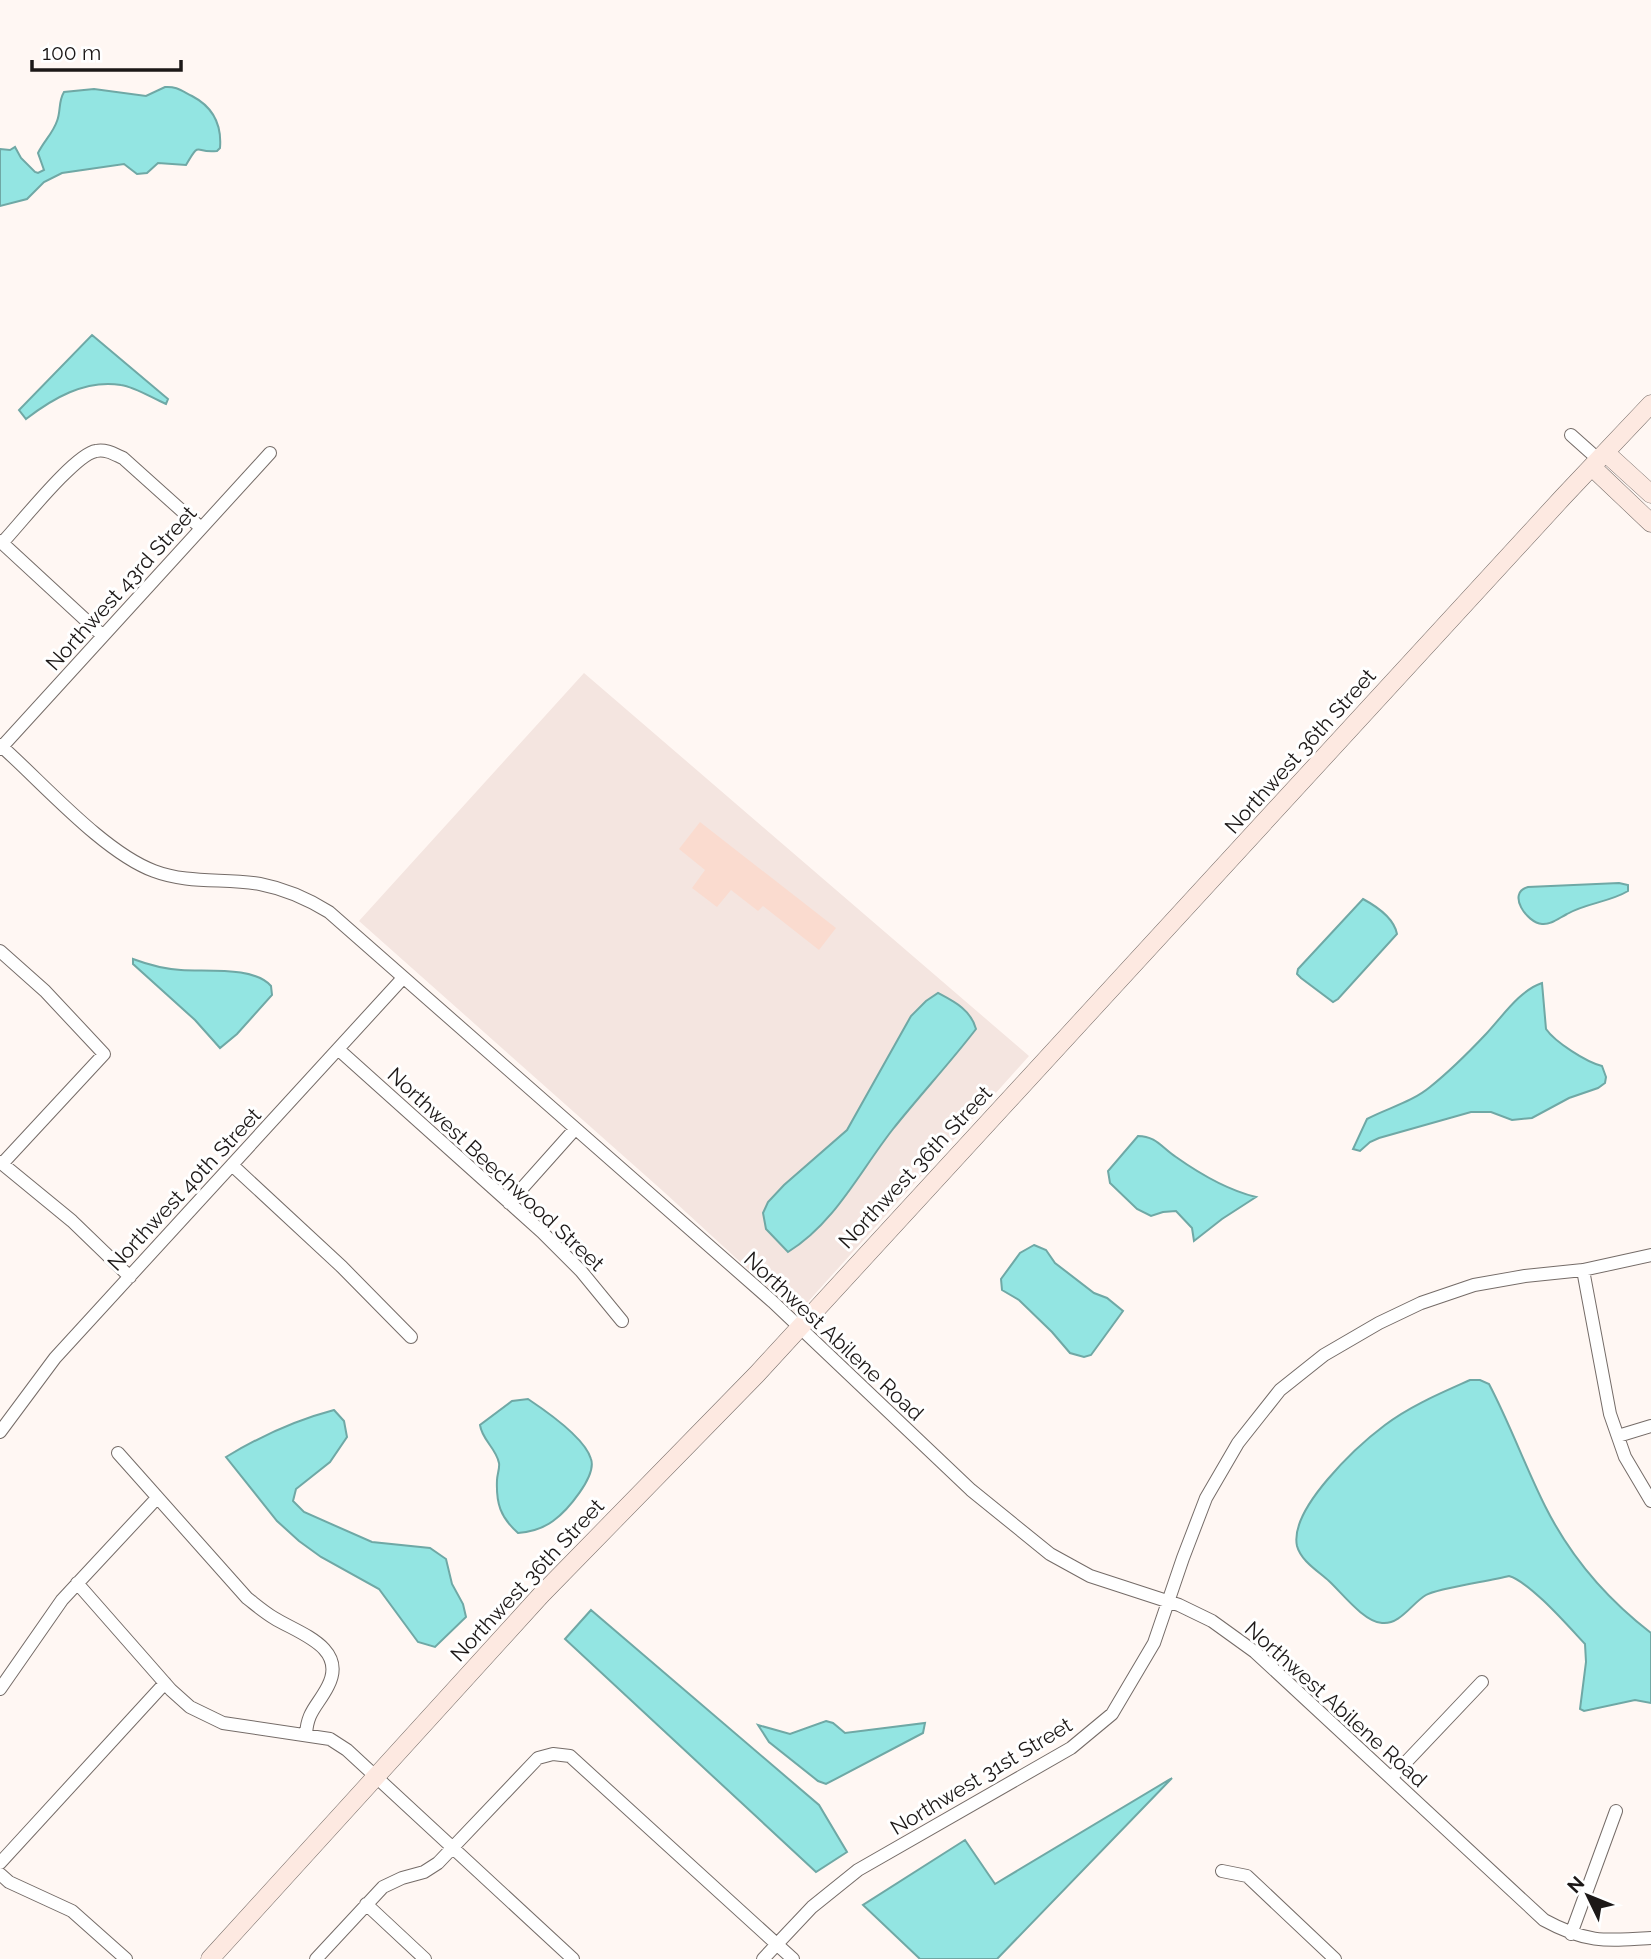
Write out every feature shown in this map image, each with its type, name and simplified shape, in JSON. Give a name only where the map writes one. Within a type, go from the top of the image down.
[{"type":"main road","name":"Northwest 36th Street","points":[[210,1959],[541,1595],[718,1414],[1651,404]]},
{"type":"main road","points":[[1599,460],[1651,494]]},
{"type":"main road","points":[[1599,460],[1651,523]]},
{"type":"street","points":[[1571,435],[1599,460]]},
{"type":"street","points":[[103,636],[1,542],[78,461],[95,450],[108,451],[123,458],[201,528]]},
{"type":"street","name":"Northwest 43rd Street","points":[[1,747],[270,453]]},
{"type":"street","name":"Northwest Abilene Road","points":[[1,747],[100,838],[153,871],[177,877],[258,884],[308,899],[330,912],[799,1327],[971,1490],[1050,1553],[1090,1576],[1168,1601],[1212,1621],[1255,1652],[1544,1920],[1570,1934],[1606,1941],[1651,1938]]},
{"type":"street","points":[[0,951],[45,991],[104,1055],[1,1163],[72,1221],[130,1277]]},
{"type":"street","name":"Northwest 40th Street","points":[[0,1432],[55,1358],[403,978]]},
{"type":"street","name":"Northwest Beechwood Street","points":[[339,1050],[581,1271],[622,1321]]},
{"type":"street","points":[[509,1203],[575,1129]]},
{"type":"street","points":[[232,1165],[342,1267],[411,1337]]},
{"type":"street","name":"Northwest 31st Street","points":[[763,1959],[813,1907],[858,1870],[1071,1748],[1112,1714],[1154,1643],[1206,1498],[1238,1443],[1280,1390],[1324,1355],[1379,1323],[1421,1303],[1474,1285],[1583,1270],[1651,1255]]},
{"type":"street","points":[[1583,1270],[1610,1414],[1625,1457],[1651,1501]]},
{"type":"street","points":[[1618,1436],[1651,1426]]},
{"type":"street","points":[[118,1453],[247,1598],[271,1617],[304,1633],[327,1653],[332,1661],[329,1684],[312,1709],[306,1735]]},
{"type":"street","points":[[0,1689],[50,1615],[157,1498]]},
{"type":"street","points":[[77,1583],[165,1683],[190,1707],[223,1723],[330,1739],[346,1750],[573,1959]]},
{"type":"street","points":[[1391,1778],[1482,1682]]},
{"type":"street","points":[[0,1863],[165,1683]]},
{"type":"street","points":[[316,1959],[383,1887],[424,1872],[438,1863],[538,1758],[553,1754],[570,1756],[793,1959]]},
{"type":"street","points":[[1570,1934],[1616,1811]]},
{"type":"street","points":[[1222,1871],[1247,1876],[1335,1959]]},
{"type":"street","points":[[0,1874],[9,1882],[72,1911],[126,1959]]},
{"type":"street","points":[[366,1904],[425,1959]]},
{"type":"shaded area","points":[[584,673],[1029,1056],[797,1314],[359,921]]},
{"type":"shaded area","points":[[700,822],[836,928],[819,950],[763,906],[758,911],[731,890],[717,907],[692,888],[705,870],[679,849]]},
{"type":"water","points":[[165,87],[185,92],[211,111],[218,124],[220,148],[217,151],[198,149],[186,165],[158,163],[147,173],[137,174],[124,164],[62,173],[44,182],[27,199],[0,206],[0,149],[10,150],[15,147],[21,158],[35,172],[44,170],[38,153],[55,125],[64,92],[94,89],[146,96]]},
{"type":"water","points":[[92,335],[168,399],[166,404],[126,386],[95,385],[70,392],[26,419],[19,410]]},
{"type":"water","points":[[1619,883],[1628,885],[1628,891],[1574,910],[1545,924],[1530,919],[1519,901],[1522,890],[1528,887]]},
{"type":"water","points":[[1363,899],[1388,918],[1397,934],[1333,1002],[1301,978],[1297,974],[1298,969]]},
{"type":"water","points":[[133,959],[169,969],[229,971],[253,975],[271,986],[272,995],[237,1034],[220,1048],[195,1020],[133,964]]},
{"type":"water","points":[[1542,983],[1546,1029],[1571,1051],[1602,1066],[1605,1083],[1532,1118],[1512,1120],[1491,1112],[1471,1112],[1379,1138],[1360,1151],[1353,1149],[1367,1119],[1408,1101],[1430,1087],[1473,1048],[1519,998]]},
{"type":"water","points":[[938,993],[966,1012],[976,1029],[893,1129],[833,1211],[805,1240],[788,1252],[766,1229],[763,1213],[768,1202],[847,1130],[911,1016]]},
{"type":"water","points":[[1138,1136],[1154,1140],[1214,1181],[1256,1197],[1194,1241],[1192,1228],[1176,1211],[1151,1216],[1137,1209],[1110,1183],[1108,1171]]},
{"type":"water","points":[[1034,1245],[1046,1250],[1055,1263],[1123,1311],[1091,1355],[1084,1357],[1070,1353],[1019,1300],[1002,1290],[1001,1279],[1020,1253]]},
{"type":"water","points":[[1470,1380],[1489,1384],[1545,1506],[1578,1559],[1619,1606],[1651,1633],[1651,1703],[1635,1700],[1584,1711],[1580,1709],[1586,1662],[1585,1644],[1538,1596],[1509,1576],[1432,1592],[1394,1621],[1382,1623],[1368,1618],[1354,1606],[1306,1561],[1299,1551],[1297,1531],[1303,1514],[1343,1463],[1395,1418]]},
{"type":"water","points":[[528,1399],[581,1442],[592,1466],[580,1493],[559,1516],[541,1528],[518,1533],[500,1509],[497,1488],[499,1463],[480,1425],[512,1401]]},
{"type":"water","points":[[334,1410],[344,1421],[347,1437],[330,1462],[296,1489],[293,1501],[304,1512],[372,1542],[430,1548],[446,1559],[452,1584],[463,1604],[466,1617],[435,1647],[418,1642],[379,1589],[321,1557],[277,1521],[226,1457],[278,1430]]},
{"type":"water","points":[[591,1610],[819,1805],[847,1852],[816,1872],[565,1639]]},
{"type":"water","points":[[826,1721],[845,1733],[925,1723],[923,1733],[826,1784],[818,1781],[769,1742],[758,1725],[790,1734]]},
{"type":"water","points":[[1172,1778],[997,1959],[920,1959],[863,1905],[965,1840],[995,1884]]}]
